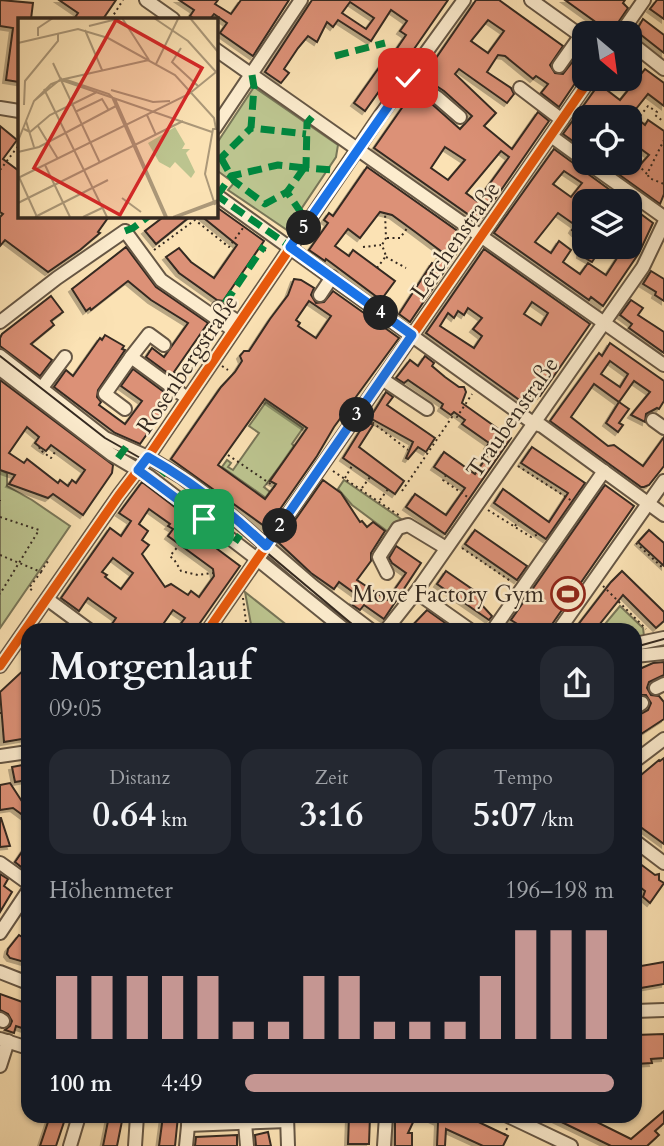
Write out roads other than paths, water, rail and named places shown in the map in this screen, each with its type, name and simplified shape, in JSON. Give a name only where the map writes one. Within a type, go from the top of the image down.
[{"type":"street","points":[[146,0],[172,18]]},
{"type":"street","points":[[217,126],[246,90],[252,75],[301,0]]},
{"type":"street","name":"Rosenbergstraße","points":[[30,623],[148,457],[288,245],[464,0]]},
{"type":"street","points":[[531,0],[572,29]]},
{"type":"street","points":[[629,21],[644,0]]},
{"type":"street","points":[[217,50],[664,365]]},
{"type":"street","points":[[559,66],[572,50]]},
{"type":"street","points":[[642,52],[664,69]]},
{"type":"street","points":[[408,78],[460,117]]},
{"type":"street","points":[[520,88],[562,120]]},
{"type":"street","name":"Lerchenstraße","points":[[213,623],[266,546],[290,500],[323,464],[582,91]]},
{"type":"street","points":[[0,108],[18,111]]},
{"type":"street","points":[[551,136],[572,151]]},
{"type":"street","points":[[606,175],[664,217]]},
{"type":"street","points":[[217,195],[250,218],[268,245],[288,245],[664,515]]},
{"type":"street","name":"Traubenstraße","points":[[392,623],[481,506],[533,423],[643,267],[664,223]]},
{"type":"street","points":[[0,322],[125,231],[161,280],[235,326]]},
{"type":"street","points":[[320,295],[332,277]]},
{"type":"street","points":[[218,308],[235,326]]},
{"type":"street","points":[[125,409],[105,394],[149,334],[164,345]]},
{"type":"street","points":[[0,356],[105,438],[148,457],[183,478],[362,623]]},
{"type":"street","points":[[41,389],[65,357]]},
{"type":"street","points":[[131,357],[187,398]]},
{"type":"street","points":[[0,369],[48,409],[138,470],[257,559],[336,623]]},
{"type":"street","points":[[382,379],[427,409]]},
{"type":"street","points":[[498,623],[604,471]]},
{"type":"street","points":[[564,623],[664,481]]},
{"type":"street","points":[[387,573],[379,557],[398,528],[408,525],[452,547]]},
{"type":"street","points":[[416,592],[460,623]]},
{"type":"street","points":[[47,599],[80,623]]},
{"type":"street","name":"Rosenbergstraße","points":[[0,666],[21,636]]},
{"type":"street","points":[[642,643],[664,638]]},
{"type":"street","points":[[642,655],[664,653]]},
{"type":"street","points":[[642,756],[664,739]]},
{"type":"street","points":[[0,756],[21,753]]},
{"type":"street","points":[[642,846],[664,863]]},
{"type":"street","points":[[0,863],[21,878]]},
{"type":"street","points":[[0,933],[21,902]]},
{"type":"street","points":[[0,972],[21,980]]},
{"type":"street","points":[[642,1011],[664,1010]]},
{"type":"street","points":[[0,1066],[4,1040],[21,1046]]},
{"type":"street","points":[[70,1146],[77,1123]]},
{"type":"street","points":[[135,1146],[137,1123]]},
{"type":"street","points":[[186,1146],[188,1123]]},
{"type":"street","points":[[245,1123],[247,1146]]},
{"type":"street","points":[[287,1123],[288,1146]]},
{"type":"street","points":[[384,1146],[386,1123]]},
{"type":"street","points":[[513,1123],[571,1146]]},
{"type":"tram line","points":[[0,356],[105,438],[165,472],[197,494],[351,623]]},
{"type":"tram line","points":[[158,478],[219,525]]},
{"type":"tram line","points":[[642,645],[664,639]]},
{"type":"place","name":"Move Factory Gym","points":[[568,594]]}]
